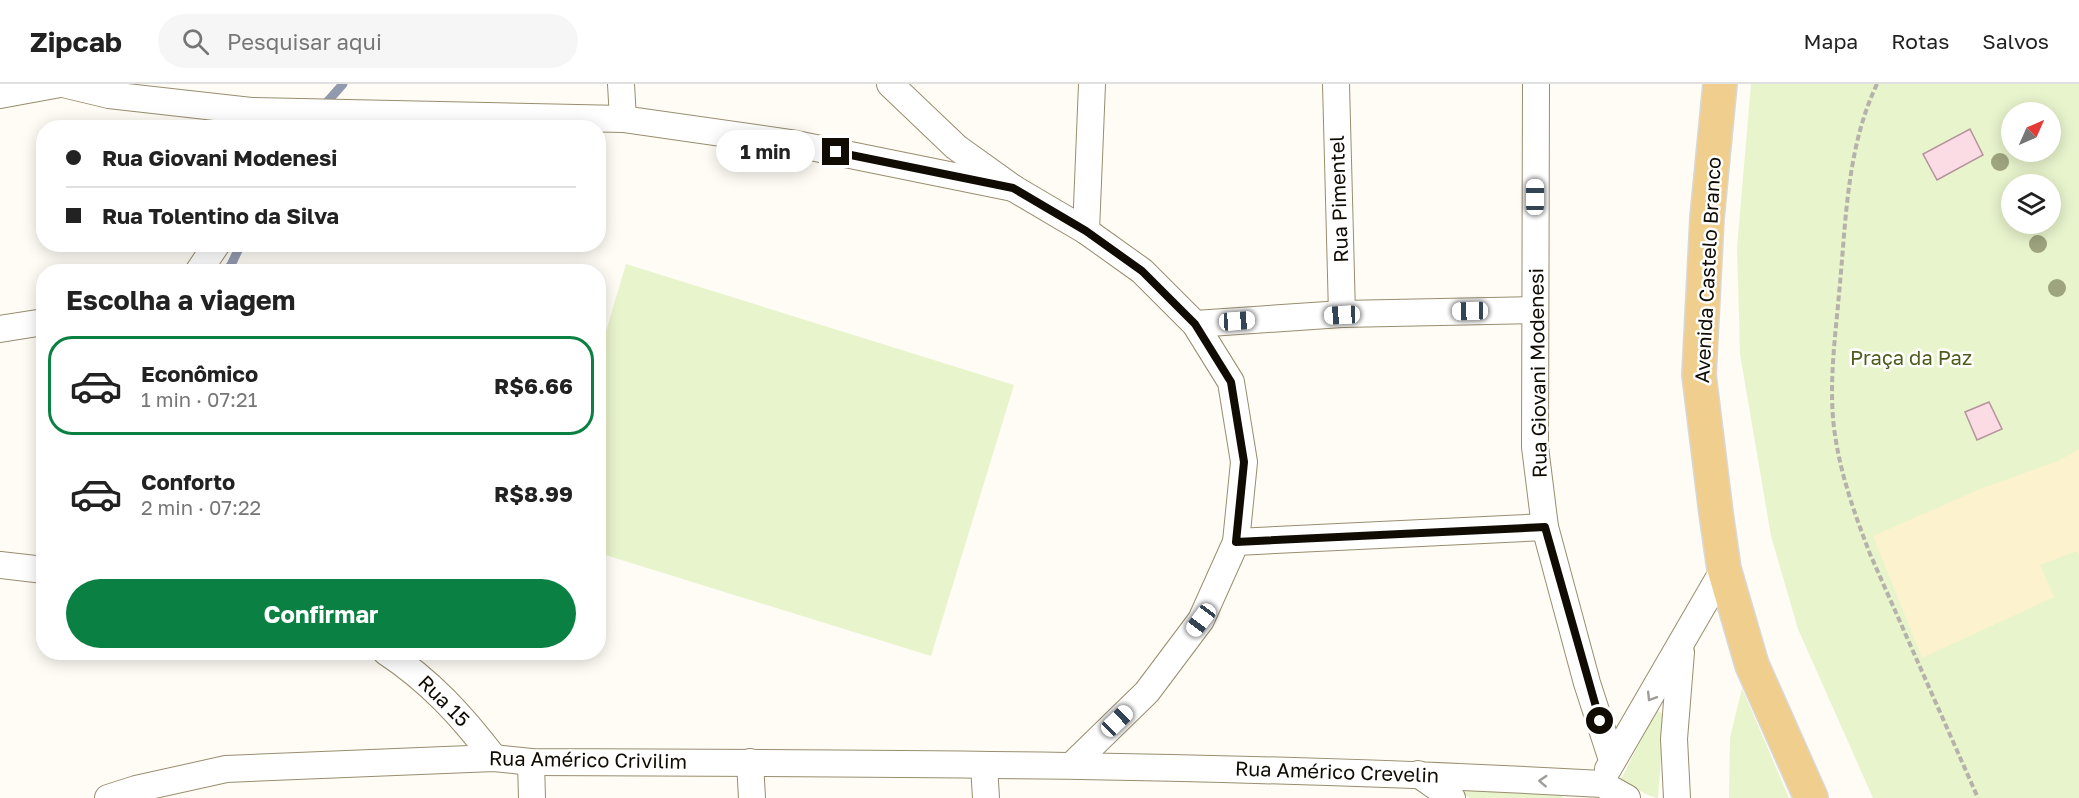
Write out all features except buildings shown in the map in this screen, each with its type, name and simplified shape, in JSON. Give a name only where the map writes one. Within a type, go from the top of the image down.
[{"type":"main road","name":"Avenida Castelo Branco","points":[[1720,84],[1707,218],[1699,375],[1724,569],[1752,665],[1811,798]]},
{"type":"street","points":[[0,95],[62,84],[109,95],[222,95],[250,119],[623,119],[791,143],[1013,188]]},
{"type":"street","points":[[621,84],[623,119]]},
{"type":"street","points":[[890,84],[956,147],[1013,188],[1086,231],[1142,271],[1195,324],[1231,382],[1244,462],[1236,542],[1201,620],[1147,692],[1072,765]]},
{"type":"street","points":[[1086,231],[1092,84]]},
{"type":"street","name":"Rua Pimentel","points":[[1335,84],[1342,315]]},
{"type":"street","name":"Rua Giovani Modenesi","points":[[1536,84],[1535,447],[1545,527],[1587,683],[1612,760]]},
{"type":"street","points":[[1195,324],[1342,315],[1534,310]]},
{"type":"street","points":[[0,329],[36,323]]},
{"type":"street","points":[[1236,542],[1545,527]]},
{"type":"street","points":[[0,565],[36,569]]},
{"type":"street","points":[[1626,798],[1600,791],[1612,760],[1681,648],[1724,569]]},
{"type":"street","points":[[1677,798],[1674,739],[1681,648]]},
{"type":"street","name":"Rua 15","points":[[398,660],[415,671],[460,714],[494,758]]},
{"type":"street","name":"Rua Américo Crivilim","points":[[108,798],[136,789],[226,769],[494,758],[531,762],[1072,765]]},
{"type":"street","points":[[531,762],[532,798]]},
{"type":"street","points":[[750,762],[752,798]]},
{"type":"street","points":[[984,765],[986,798]]},
{"type":"street","name":"Rua Américo Crevelin","points":[[1072,765],[1418,774],[1600,791]]},
{"type":"street","points":[[1418,774],[1452,798]]},
{"type":"path","points":[[1877,84],[1861,123],[1848,190],[1834,348],[1832,392],[1835,435],[1855,513],[1869,554],[1978,798]]},
{"type":"green space","name":"Praça da Paz","points":[[1751,84],[2079,84],[2079,798],[1873,798],[1798,629],[1771,536],[1740,354],[1737,248]]},
{"type":"green space","points":[[626,264],[1014,385],[931,656],[606,555],[606,331]]},
{"type":"green space","points":[[1742,688],[1789,798],[1729,798],[1730,738]]},
{"type":"green space","points":[[1657,709],[1664,716],[1658,798],[1620,781]]},
{"type":"green space","points":[[1474,785],[1560,793],[1563,798],[1470,798],[1462,793]]},
{"type":"sand","points":[[2079,449],[2079,555],[2077,551],[2040,565],[2054,597],[1922,658],[1873,536],[1980,489],[2058,461]]},
{"type":"waterway","points":[[311,120],[343,84]]},
{"type":"waterway","points":[[231,264],[237,252]]},
{"type":"route","points":[[836,152],[1013,188],[1086,231],[1142,271],[1195,324],[1231,382],[1244,462],[1236,542],[1545,527],[1587,683],[1600,721]]}]
